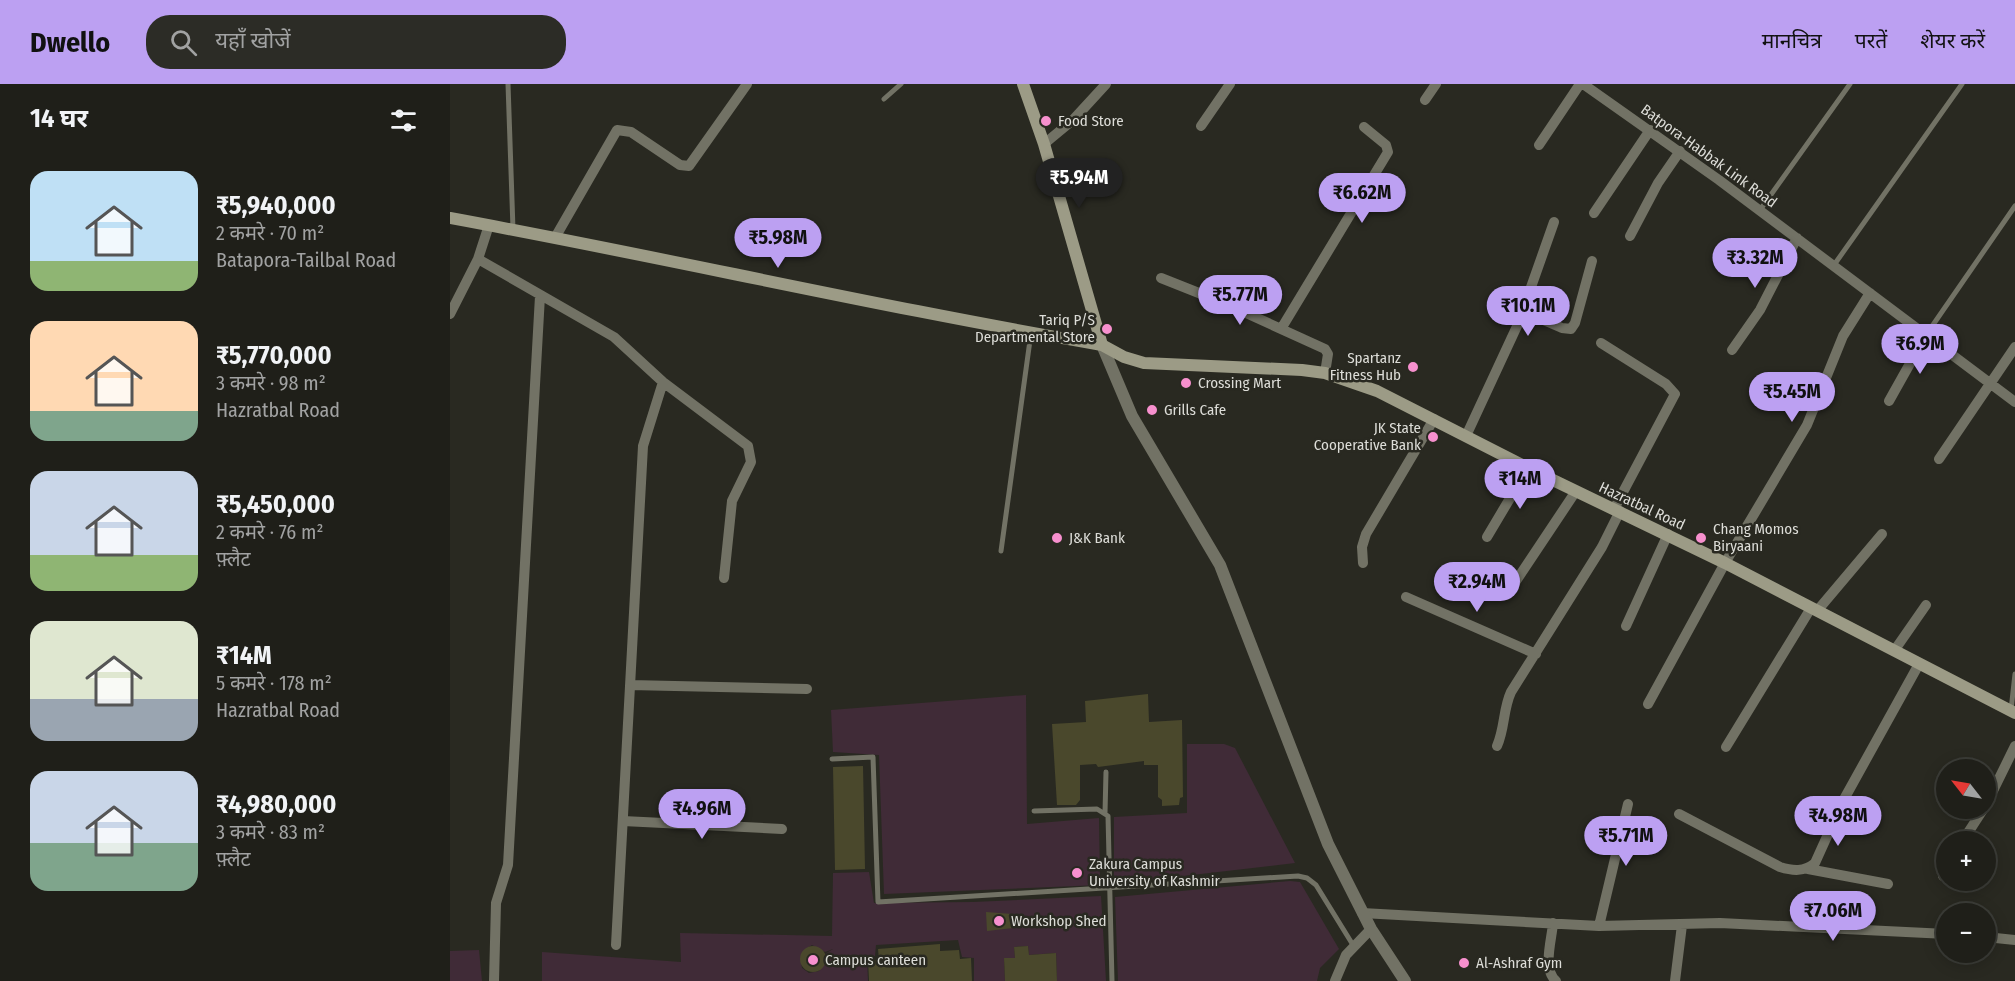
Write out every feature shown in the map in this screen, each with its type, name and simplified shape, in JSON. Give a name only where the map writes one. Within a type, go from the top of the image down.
[{"type":"main road","points":[[1023,84],[1044,144],[1102,345]]},
{"type":"main road","name":"Hazratbal Road","points":[[450,218],[556,236],[663,261],[1102,345],[1124,357],[1144,363],[1324,373],[1360,383],[1528,468],[1668,534],[2013,713]]},
{"type":"street","points":[[556,236],[617,130],[631,132],[680,165],[689,166],[747,84]]},
{"type":"street","points":[[1044,144],[1073,120],[1106,84]]},
{"type":"street","points":[[1201,126],[1230,84]]},
{"type":"street","points":[[1425,100],[1436,84]]},
{"type":"street","points":[[1539,145],[1581,84]]},
{"type":"street","name":"Batpora-Habbak Link Road","points":[[1581,84],[1650,130],[1760,210],[2015,402]]},
{"type":"street","points":[[1281,329],[1388,152],[1386,145],[1364,127]]},
{"type":"street","points":[[1594,213],[1650,130]]},
{"type":"street","points":[[1630,236],[1658,183],[1680,152]]},
{"type":"street","points":[[1466,436],[1500,366],[1523,311],[1554,222]]},
{"type":"street","points":[[450,314],[478,259],[489,225]]},
{"type":"street","points":[[1732,350],[1760,310],[1797,238]]},
{"type":"street","points":[[478,259],[614,337],[663,381],[748,446],[751,462],[732,501],[724,578]]},
{"type":"street","points":[[1523,311],[1562,328],[1571,329],[1575,324],[1592,261]]},
{"type":"street","points":[[1161,278],[1325,349],[1328,354],[1324,373]]},
{"type":"street","points":[[1648,704],[1725,563],[1807,425],[1843,336],[1870,292]]},
{"type":"street","points":[[494,981],[496,903],[508,865],[540,296]]},
{"type":"street","points":[[1889,401],[1926,335]]},
{"type":"street","points":[[1497,746],[1503,733],[1506,702],[1602,547],[1617,510],[1675,394],[1666,384],[1601,343]]},
{"type":"street","points":[[1102,345],[1132,416],[1220,565],[1328,844],[1362,913],[1405,981]]},
{"type":"street","points":[[1939,459],[2015,347]]},
{"type":"street","points":[[615,945],[643,446],[663,381]]},
{"type":"street","points":[[1363,563],[1362,547],[1366,534],[1434,419]]},
{"type":"street","points":[[1487,537],[1528,468]]},
{"type":"street","points":[[1510,590],[1576,491]]},
{"type":"street","points":[[1626,626],[1668,534]]},
{"type":"street","points":[[1725,747],[1814,610],[1882,534]]},
{"type":"street","points":[[1406,597],[1536,654]]},
{"type":"street","points":[[1894,651],[1926,605]]},
{"type":"street","points":[[1808,869],[1815,863],[1844,801],[1919,664]]},
{"type":"street","points":[[630,685],[807,688]]},
{"type":"street","points":[[1996,785],[2015,746]]},
{"type":"street","points":[[1599,926],[1628,804]]},
{"type":"street","points":[[1679,814],[1780,867],[1789,870],[1808,869],[1888,884]]},
{"type":"street","points":[[623,821],[782,829]]},
{"type":"street","points":[[1362,913],[1599,926],[1740,924],[1936,933]]},
{"type":"street","points":[[1553,923],[1549,972],[1556,981]]},
{"type":"street","points":[[1675,981],[1682,925]]},
{"type":"street","points":[[1335,981],[1340,965],[1353,945],[1371,929]]},
{"type":"street","points":[[1996,938],[2015,940]]},
{"type":"lane","points":[[508,84],[513,229]]},
{"type":"lane","points":[[884,99],[901,84]]},
{"type":"lane","points":[[1760,210],[1850,84]]},
{"type":"lane","points":[[1834,265],[1962,84]]},
{"type":"lane","points":[[1926,335],[2015,206]]},
{"type":"lane","points":[[1001,551],[1031,333]]},
{"type":"lane","points":[[2013,713],[2015,674]]},
{"type":"lane","points":[[832,759],[873,757],[878,902],[1109,890],[1298,876],[1307,878],[1316,885],[1353,945]]},
{"type":"lane","points":[[1106,772],[1105,813],[1109,825],[1112,981]]},
{"type":"lane","points":[[1034,811],[1097,809],[1105,813]]},
{"type":"shaded area","points":[[1026,695],[1027,824],[1099,818],[1100,885],[884,894],[879,755],[833,752],[831,710]]},
{"type":"shaded area","points":[[1187,744],[1224,744],[1235,748],[1295,863],[1114,884],[1114,817],[1187,813]]},
{"type":"shaded area","points":[[869,872],[874,903],[973,902],[1101,896],[1106,981],[1057,981],[1056,953],[1029,955],[1028,946],[1014,947],[1015,958],[1004,958],[1005,981],[974,981],[974,958],[962,957],[958,940],[876,945],[875,956],[867,958],[868,981],[542,981],[542,952],[681,962],[680,933],[832,936],[833,873]],"holes":[[[812,945],[825,952],[833,949],[825,954],[825,962],[819,971],[809,973],[802,968],[802,955],[808,947]]]},
{"type":"shaded area","points":[[1290,881],[1300,882],[1339,949],[1320,968],[1317,981],[1118,981],[1115,897]]},
{"type":"shaded area","points":[[479,950],[482,981],[450,981],[450,951]]},
{"type":"building","points":[[1148,694],[1149,722],[1182,720],[1183,797],[1180,798],[1179,805],[1162,806],[1162,800],[1158,797],[1158,765],[1144,765],[1144,761],[1098,767],[1096,764],[1080,765],[1080,800],[1076,805],[1057,805],[1052,724],[1086,722],[1085,701]]},
{"type":"building","points":[[863,766],[865,869],[835,870],[833,767]]},
{"type":"building","name":"Workshop Shed","points":[[986,912],[1012,914],[1013,928],[987,931]]},
{"type":"building","points":[[940,944],[940,951],[959,950],[960,959],[971,958],[972,981],[869,981],[868,960],[879,960],[878,949]]},
{"type":"building","name":"Campus canteen","points":[[813,946],[822,950],[826,959],[822,968],[813,972],[804,968],[800,959],[804,950]]},
{"type":"building","points":[[1028,946],[1029,955],[1056,953],[1057,981],[1005,981],[1004,958],[1015,958],[1014,947]]},
{"type":"place","name":"Food Store","points":[[1046,121]]},
{"type":"place","name":"Tariq P/S Departmental Store","points":[[1107,329]]},
{"type":"place","name":"Spartanz Fitness Hub","points":[[1413,367]]},
{"type":"place","name":"Crossing Mart","points":[[1186,383]]},
{"type":"place","name":"Grills Cafe","points":[[1152,410]]},
{"type":"place","name":"JK State Cooperative Bank","points":[[1433,437]]},
{"type":"place","name":"J&K Bank","points":[[1057,538]]},
{"type":"place","name":"Chang Momos Biryaani","points":[[1701,538]]},
{"type":"place","name":"Zakura Campus University of Kashmir","points":[[1077,873]]},
{"type":"place","name":"Workshop Shed","points":[[999,921]]},
{"type":"place","name":"Campus canteen","points":[[813,960]]},
{"type":"place","name":"Al-Ashraf Gym","points":[[1464,963]]}]
